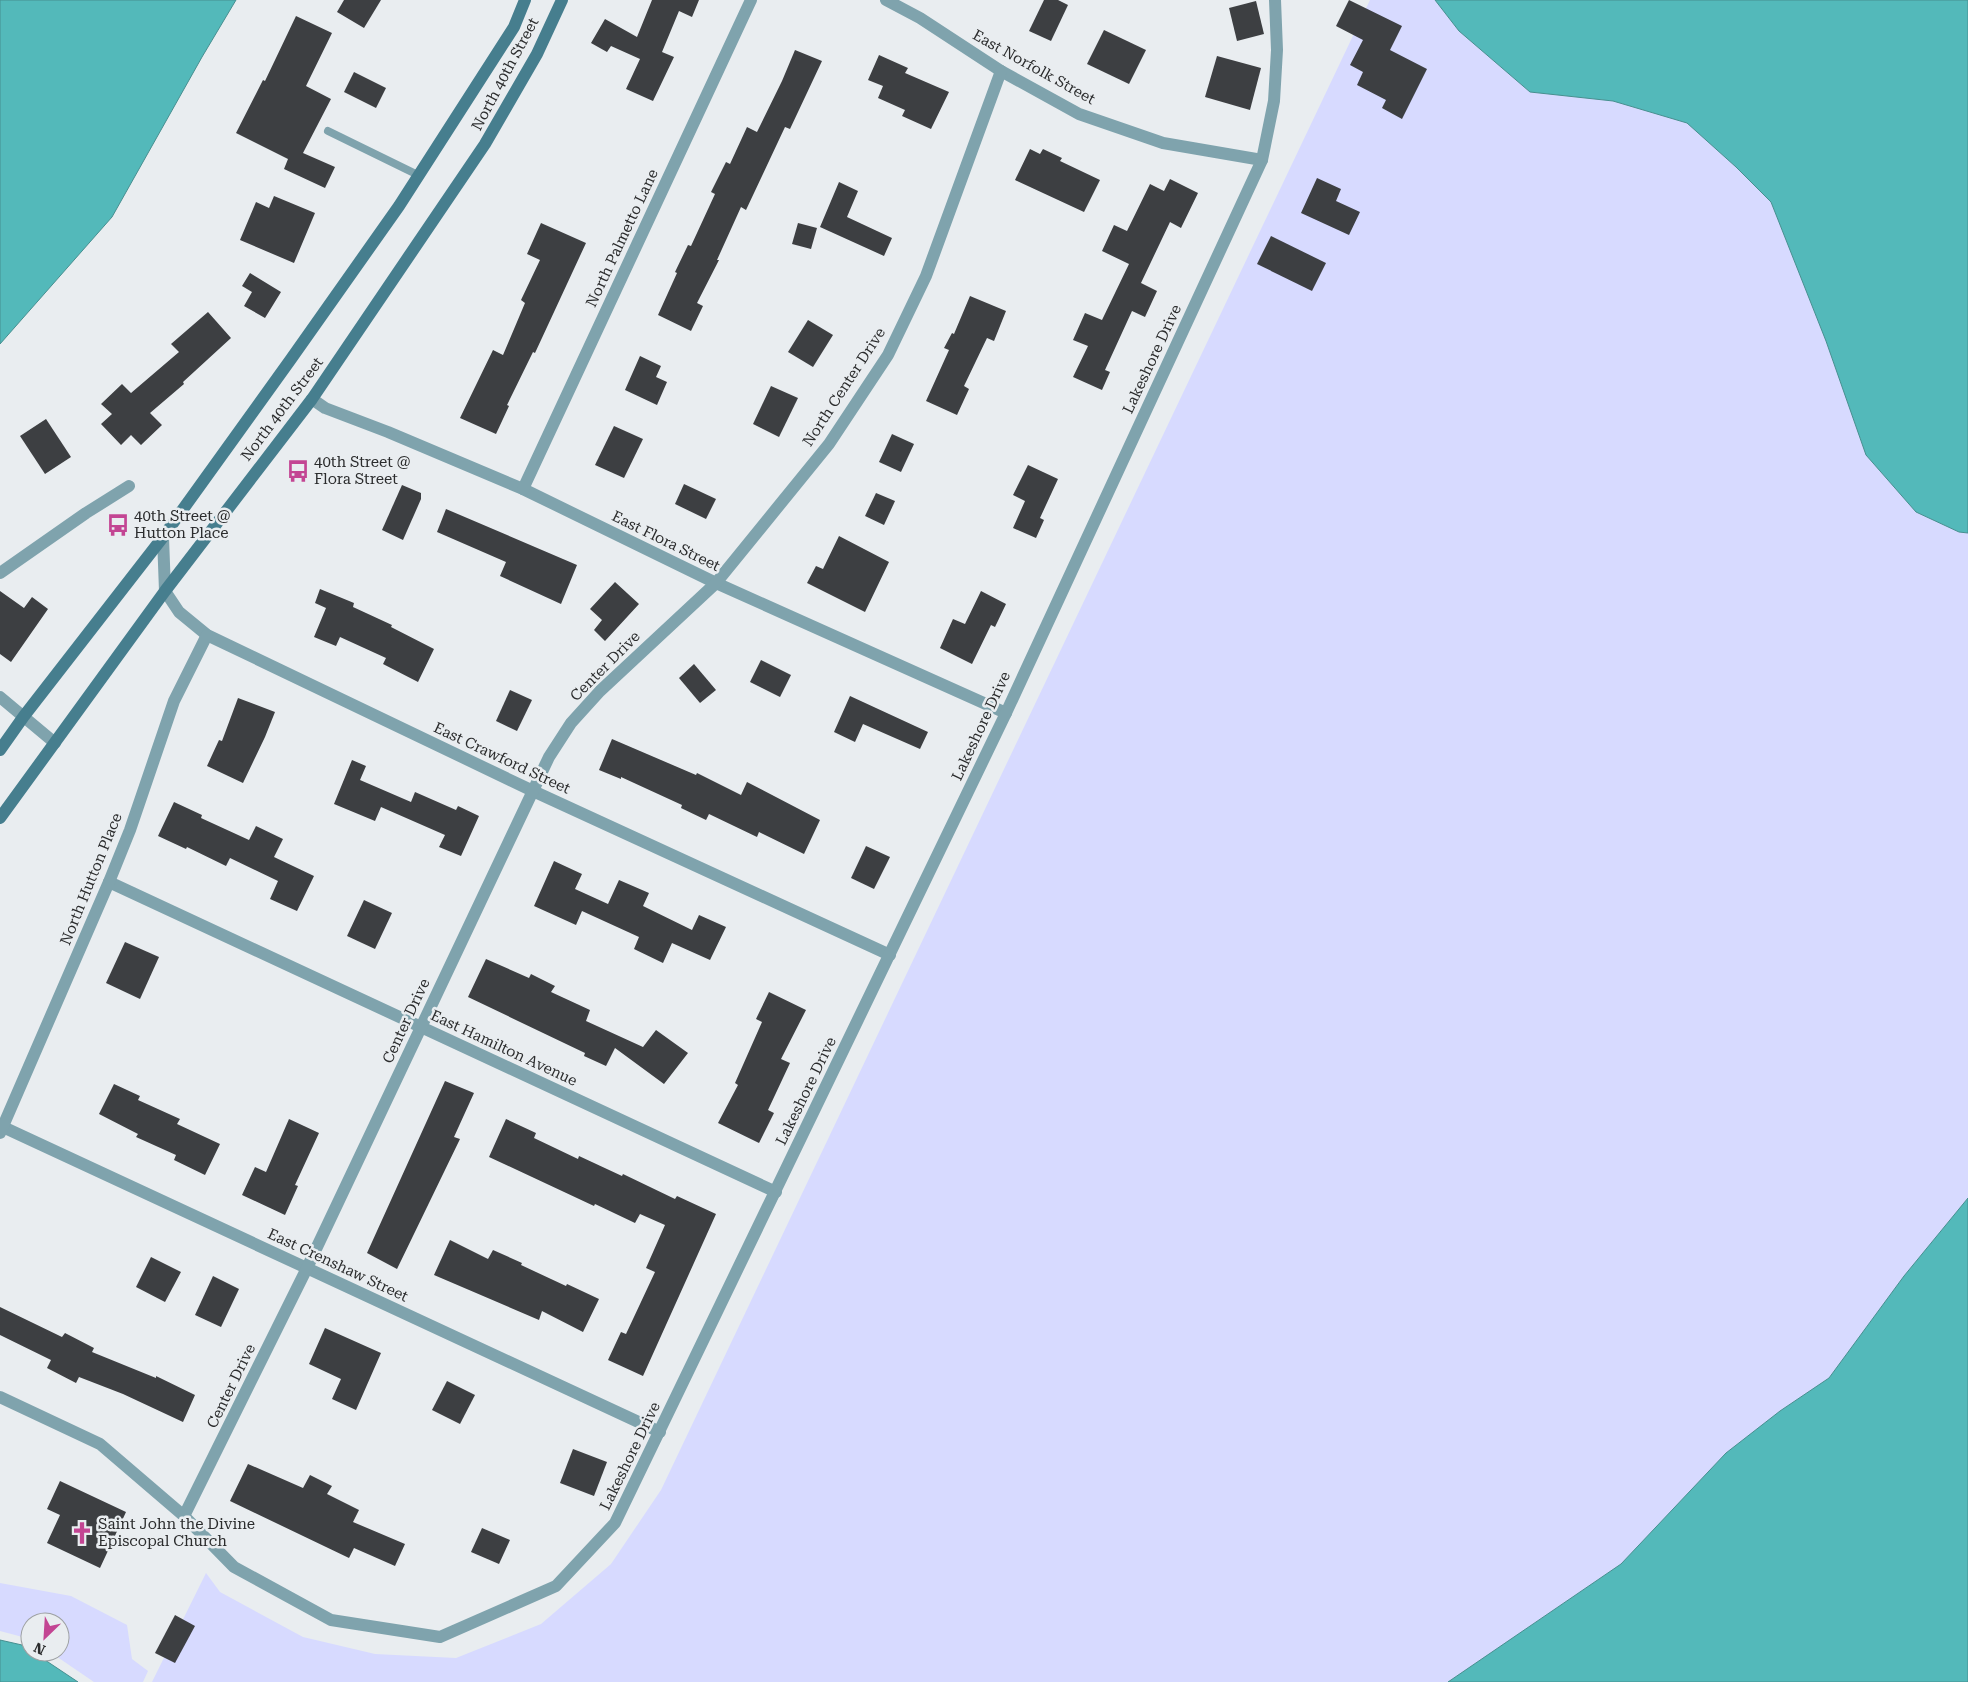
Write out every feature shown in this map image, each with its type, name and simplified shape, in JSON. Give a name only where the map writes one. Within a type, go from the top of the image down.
[{"type":"main road","name":"North 40th Street","points":[[0,750],[24,716],[163,537],[399,206],[514,27],[525,0]]},
{"type":"main road","name":"North 40th Street","points":[[0,818],[164,591],[312,399],[485,144],[537,54],[562,0]]},
{"type":"street","name":"North Palmetto Lane","points":[[523,489],[751,0]]},
{"type":"street","name":"East Norfolk Street","points":[[886,0],[920,18],[1001,71],[1079,114],[1164,143],[1262,160]]},
{"type":"street","name":"Lakeshore Drive","points":[[0,1397],[100,1444],[184,1516],[234,1567],[331,1620],[440,1637],[556,1586],[615,1523],[1006,713],[1262,160],[1274,101],[1277,50],[1275,0]]},
{"type":"street","name":"North Center Drive","points":[[716,583],[829,444],[888,354],[926,276],[1001,71]]},
{"type":"street","name":"East Flora Street","points":[[312,399],[325,408],[388,432],[523,489],[716,583],[1006,713]]},
{"type":"street","points":[[0,573],[86,512],[130,486]]},
{"type":"street","points":[[163,537],[164,591]]},
{"type":"street","name":"Center Drive","points":[[184,1516],[307,1268],[549,757],[571,723],[600,691],[716,583]]},
{"type":"street","name":"East Crawford Street","points":[[164,591],[179,612],[207,635],[533,791],[890,956]]},
{"type":"street","name":"North Hutton Place","points":[[2,1130],[130,830],[174,701],[207,635]]},
{"type":"street","points":[[0,697],[55,742]]},
{"type":"street","name":"East Hamilton Avenue","points":[[109,882],[776,1192]]},
{"type":"street","name":"East Crenshaw Street","points":[[2,1130],[307,1268],[660,1432]]},
{"type":"lane","points":[[328,131],[418,175]]},
{"type":"shaded area","points":[[0,0],[236,0],[112,217],[0,344]]},
{"type":"shaded area","points":[[1370,0],[1435,0],[1459,31],[1530,92],[1613,101],[1687,123],[1736,167],[1771,202],[1826,341],[1866,455],[1916,512],[1959,532],[1968,533],[1968,1198],[1904,1276],[1829,1378],[1780,1411],[1726,1453],[1621,1564],[1448,1682],[152,1682],[206,1573],[220,1592],[303,1637],[375,1654],[456,1658],[541,1624],[611,1564],[661,1490]]},
{"type":"shaded area","points":[[1435,0],[1968,0],[1968,533],[1959,532],[1916,512],[1866,455],[1826,341],[1771,202],[1736,167],[1687,123],[1613,101],[1530,92],[1459,31]]},
{"type":"shaded area","points":[[1968,1198],[1968,1682],[1448,1682],[1621,1564],[1726,1453],[1780,1411],[1829,1378],[1904,1276]]},
{"type":"shaded area","points":[[0,1583],[71,1596],[127,1625],[132,1659],[148,1671],[143,1682],[94,1682],[65,1662],[70,1662],[70,1612],[20,1612],[20,1636],[0,1631]]},
{"type":"shaded area","points":[[0,1640],[20,1645],[20,1662],[48,1662],[78,1682],[0,1682]]},
{"type":"building","points":[[344,0],[381,0],[364,28],[337,12]]},
{"type":"building","points":[[652,0],[699,0],[692,17],[679,11],[662,52],[674,57],[653,101],[626,89],[640,59],[611,46],[607,52],[591,43],[605,19],[637,37]]},
{"type":"building","points":[[1044,0],[1058,0],[1068,5],[1051,41],[1029,31]]},
{"type":"building","points":[[1349,0],[1402,26],[1390,50],[1427,69],[1402,119],[1382,108],[1386,100],[1357,85],[1363,72],[1350,65],[1363,40],[1336,26]]},
{"type":"building","points":[[1256,1],[1264,34],[1237,41],[1229,8]]},
{"type":"building","points":[[296,16],[332,33],[306,86],[331,99],[303,153],[335,167],[325,188],[284,169],[288,159],[236,133],[263,80],[265,81]]},
{"type":"building","points":[[1104,30],[1146,50],[1129,84],[1087,64]]},
{"type":"building","points":[[795,50],[822,61],[790,129],[785,127],[746,210],[741,207],[717,260],[719,260],[697,303],[703,306],[691,331],[658,315],[677,273],[675,272],[688,245],[691,246],[715,194],[711,192],[726,162],[730,164],[747,127],[757,132]]},
{"type":"building","points":[[879,55],[908,68],[905,73],[949,92],[931,129],[902,116],[905,110],[878,98],[883,86],[868,80]]},
{"type":"building","points":[[1217,56],[1261,68],[1250,110],[1205,97]]},
{"type":"building","points":[[354,72],[386,88],[376,108],[344,92]]},
{"type":"building","points":[[1030,149],[1040,154],[1043,149],[1062,158],[1060,161],[1100,180],[1084,212],[1015,180]]},
{"type":"building","points":[[1317,178],[1341,189],[1336,201],[1360,212],[1349,235],[1301,213]]},
{"type":"building","points":[[1170,179],[1198,193],[1181,228],[1170,222],[1141,283],[1157,291],[1145,317],[1132,311],[1105,370],[1110,372],[1102,390],[1073,377],[1088,346],[1073,340],[1085,313],[1102,320],[1129,264],[1102,251],[1114,225],[1127,231],[1150,184],[1164,191]]},
{"type":"building","points":[[839,182],[858,191],[847,217],[892,238],[884,256],[820,227]]},
{"type":"building","points":[[274,196],[315,213],[294,263],[240,240],[256,202],[269,208]]},
{"type":"building","points":[[541,223],[586,243],[535,353],[533,352],[507,405],[509,406],[496,434],[460,418],[493,350],[503,355],[525,303],[521,300],[540,260],[527,254]]},
{"type":"building","points":[[798,223],[817,228],[811,249],[792,244]]},
{"type":"building","points":[[1271,236],[1326,263],[1312,291],[1257,264]]},
{"type":"building","points":[[250,273],[281,292],[265,318],[244,306],[252,292],[242,286]]},
{"type":"building","points":[[970,296],[1006,311],[994,341],[987,338],[964,386],[969,389],[957,415],[926,401],[949,350],[944,348],[952,333],[954,334]]},
{"type":"building","points":[[208,312],[231,338],[183,382],[184,384],[150,413],[162,425],[141,445],[131,435],[121,445],[101,424],[112,414],[101,404],[122,384],[131,393],[179,352],[171,344]]},
{"type":"building","points":[[808,320],[833,335],[813,367],[788,352]]},
{"type":"building","points":[[640,356],[661,366],[656,377],[667,382],[657,405],[625,390]]},
{"type":"building","points":[[771,386],[798,398],[779,437],[753,424]]},
{"type":"building","points":[[46,419],[71,457],[45,474],[20,436]]},
{"type":"building","points":[[614,426],[643,439],[624,478],[595,465]]},
{"type":"building","points":[[892,434],[914,444],[901,472],[879,462]]},
{"type":"building","points":[[1028,465],[1058,479],[1040,518],[1044,520],[1036,538],[1013,528],[1025,501],[1013,495]]},
{"type":"building","points":[[684,484],[716,499],[706,519],[675,504]]},
{"type":"building","points":[[402,485],[421,493],[421,499],[403,540],[382,530]]},
{"type":"building","points":[[876,493],[895,501],[884,525],[865,516]]},
{"type":"building","points":[[446,509],[577,565],[561,604],[500,576],[506,562],[437,532]]},
{"type":"building","points":[[839,536],[889,562],[865,612],[807,583],[816,566],[823,569]]},
{"type":"building","points":[[615,582],[639,604],[605,641],[594,630],[602,620],[590,609]]},
{"type":"building","points":[[320,589],[354,603],[353,607],[392,625],[391,627],[434,649],[418,682],[383,664],[386,658],[340,637],[336,646],[314,637],[326,608],[315,603]]},
{"type":"building","points":[[0,591],[24,608],[32,597],[48,609],[11,662],[0,654]]},
{"type":"building","points":[[981,591],[1006,604],[995,627],[991,625],[972,664],[940,648],[953,619],[965,624]]},
{"type":"building","points":[[761,660],[791,675],[780,697],[750,682]]},
{"type":"building","points":[[694,664],[716,690],[700,703],[679,678]]},
{"type":"building","points":[[510,690],[532,700],[517,731],[496,721]]},
{"type":"building","points":[[850,696],[928,732],[920,749],[863,724],[855,742],[834,732]]},
{"type":"building","points":[[238,698],[275,712],[243,783],[207,766],[219,740],[222,741]]},
{"type":"building","points":[[612,739],[696,775],[697,773],[741,795],[747,782],[820,820],[804,854],[759,832],[757,837],[709,814],[706,820],[681,808],[682,805],[621,777],[621,779],[599,770]]},
{"type":"building","points":[[352,760],[366,766],[360,780],[411,802],[415,792],[456,810],[458,806],[479,816],[461,856],[439,847],[445,835],[381,807],[375,821],[334,804]]},
{"type":"building","points":[[174,802],[202,815],[201,818],[249,840],[256,826],[283,839],[274,857],[314,876],[297,911],[270,899],[278,881],[230,858],[226,866],[187,847],[186,849],[158,836]]},
{"type":"building","points":[[866,846],[890,857],[874,889],[851,878]]},
{"type":"building","points":[[554,861],[582,874],[575,889],[608,904],[619,880],[649,893],[643,906],[692,930],[699,915],[726,927],[710,960],[672,943],[663,963],[634,949],[639,937],[582,911],[576,925],[534,906]]},
{"type":"building","points":[[364,900],[392,913],[375,949],[347,936]]},
{"type":"building","points":[[125,942],[159,957],[140,999],[106,983]]},
{"type":"building","points":[[486,959],[529,978],[531,974],[555,986],[551,992],[590,1010],[586,1021],[643,1047],[656,1030],[688,1053],[664,1084],[615,1048],[606,1066],[584,1056],[585,1053],[468,997]]},
{"type":"building","points":[[769,992],[806,1010],[781,1059],[790,1063],[768,1110],[774,1113],[759,1143],[718,1123],[738,1085],[735,1083],[762,1022],[756,1019]]},
{"type":"building","points":[[445,1081],[474,1093],[454,1137],[460,1139],[397,1269],[367,1253]]},
{"type":"building","points":[[114,1084],[140,1096],[138,1100],[180,1119],[177,1124],[220,1144],[205,1175],[174,1160],[176,1155],[136,1137],[138,1134],[99,1114]]},
{"type":"building","points":[[289,1119],[319,1133],[295,1185],[298,1186],[285,1215],[242,1195],[255,1167],[266,1172]]},
{"type":"building","points":[[506,1119],[536,1133],[534,1138],[578,1159],[579,1156],[622,1176],[623,1174],[675,1199],[677,1196],[716,1214],[643,1376],[608,1360],[621,1332],[626,1334],[655,1272],[646,1268],[665,1225],[640,1214],[635,1223],[489,1157]]},
{"type":"building","points":[[450,1240],[488,1259],[493,1250],[566,1286],[567,1284],[599,1299],[583,1332],[542,1311],[539,1320],[434,1275]]},
{"type":"building","points":[[151,1257],[181,1272],[165,1302],[136,1287]]},
{"type":"building","points":[[213,1276],[239,1289],[221,1327],[195,1315]]},
{"type":"building","points":[[0,1307],[62,1337],[65,1333],[94,1348],[92,1352],[156,1378],[156,1376],[195,1395],[183,1422],[123,1394],[79,1377],[76,1383],[47,1368],[51,1360],[0,1335]]},
{"type":"building","points":[[325,1328],[381,1353],[356,1410],[332,1399],[341,1379],[309,1364]]},
{"type":"building","points":[[447,1381],[475,1395],[460,1424],[432,1410]]},
{"type":"building","points":[[573,1449],[607,1462],[594,1496],[560,1483]]},
{"type":"building","points":[[248,1464],[303,1488],[310,1475],[332,1486],[327,1494],[359,1510],[353,1522],[405,1544],[395,1566],[354,1548],[349,1558],[230,1501]]},
{"type":"building","points":[[60,1481],[126,1512],[100,1568],[47,1543],[60,1515],[47,1509]]},
{"type":"building","points":[[482,1528],[510,1540],[499,1564],[471,1552]]},
{"type":"building","points":[[175,1615],[195,1626],[175,1663],[155,1653]]},
{"type":"place","name":"40th Street @ Flora Street","points":[[298,471]]},
{"type":"place","name":"40th Street @ Hutton Place","points":[[118,525]]},
{"type":"place","name":"Saint John the Divine Episcopal Church","points":[[82,1533]]}]
